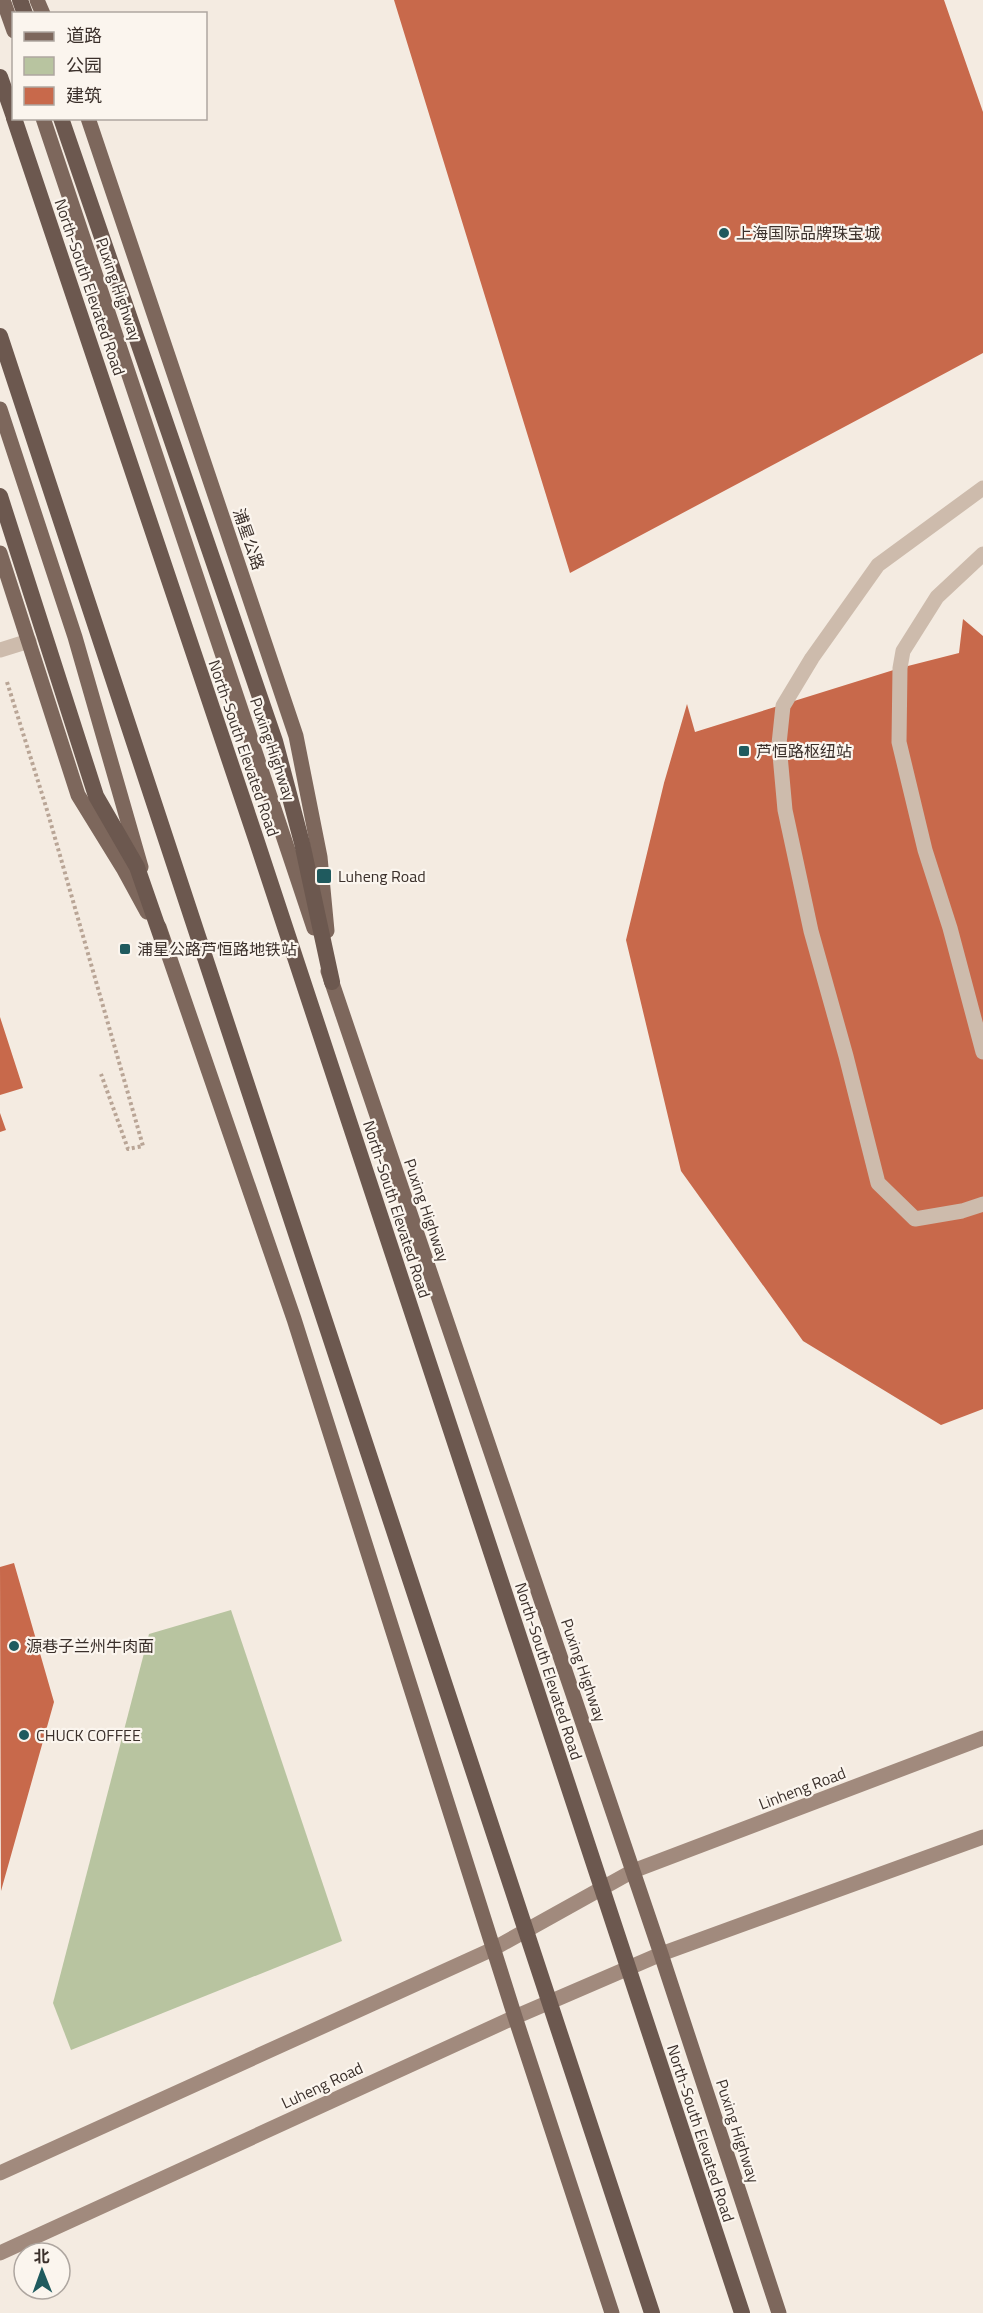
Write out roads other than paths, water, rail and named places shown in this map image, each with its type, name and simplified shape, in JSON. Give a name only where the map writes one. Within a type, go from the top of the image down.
[{"type":"highway","name":"North-South Elevated Road","points":[[0,76],[12,112]]},
{"type":"highway","name":"North-South Elevated Road","points":[[15,120],[256,839],[742,2313]]},
{"type":"highway","points":[[62,120],[275,741],[303,843],[332,982]]},
{"type":"highway","points":[[0,336],[652,2313]]},
{"type":"highway","points":[[0,496],[96,796],[137,867],[162,939]]},
{"type":"main road","points":[[3,0],[12,25]]},
{"type":"main road","name":"Puxing Highway","points":[[44,120],[661,1954],[779,2313]]},
{"type":"main road","name":"浦星公路","points":[[89,120],[296,736],[320,857],[332,982]]},
{"type":"main road","points":[[0,409],[75,637],[162,939],[294,1319],[493,1949],[612,2313]]},
{"type":"main road","points":[[0,553],[4,578],[29,641],[78,795],[123,867],[162,939]]},
{"type":"main road","name":"Linheng Road","points":[[633,1871],[983,1738]]},
{"type":"main road","points":[[661,1954],[983,1837]]},
{"type":"main road","points":[[0,2174],[493,1949],[633,1871]]},
{"type":"main road","name":"Luheng Road","points":[[0,2253],[515,2017],[661,1954]]},
{"type":"lane","points":[[983,488],[878,565],[812,658],[783,706],[779,744],[785,810],[811,931],[878,1183],[915,1219],[962,1211],[983,1204]]},
{"type":"lane","points":[[983,554],[937,597],[903,651],[900,668],[898,742],[925,850],[950,928],[983,1052]]},
{"type":"lane","points":[[0,650],[29,641]]},
{"type":"place","name":"上海国际品牌珠宝城","points":[[724,233]]},
{"type":"place","name":"芦恒路枢纽站","points":[[744,751]]},
{"type":"place","name":"Luheng Road","points":[[324,876]]},
{"type":"place","name":"浦星公路芦恒路地铁站","points":[[125,949]]},
{"type":"place","name":"源巷子兰州牛肉面","points":[[14,1646]]},
{"type":"place","name":"CHUCK COFFEE","points":[[24,1735]]}]
